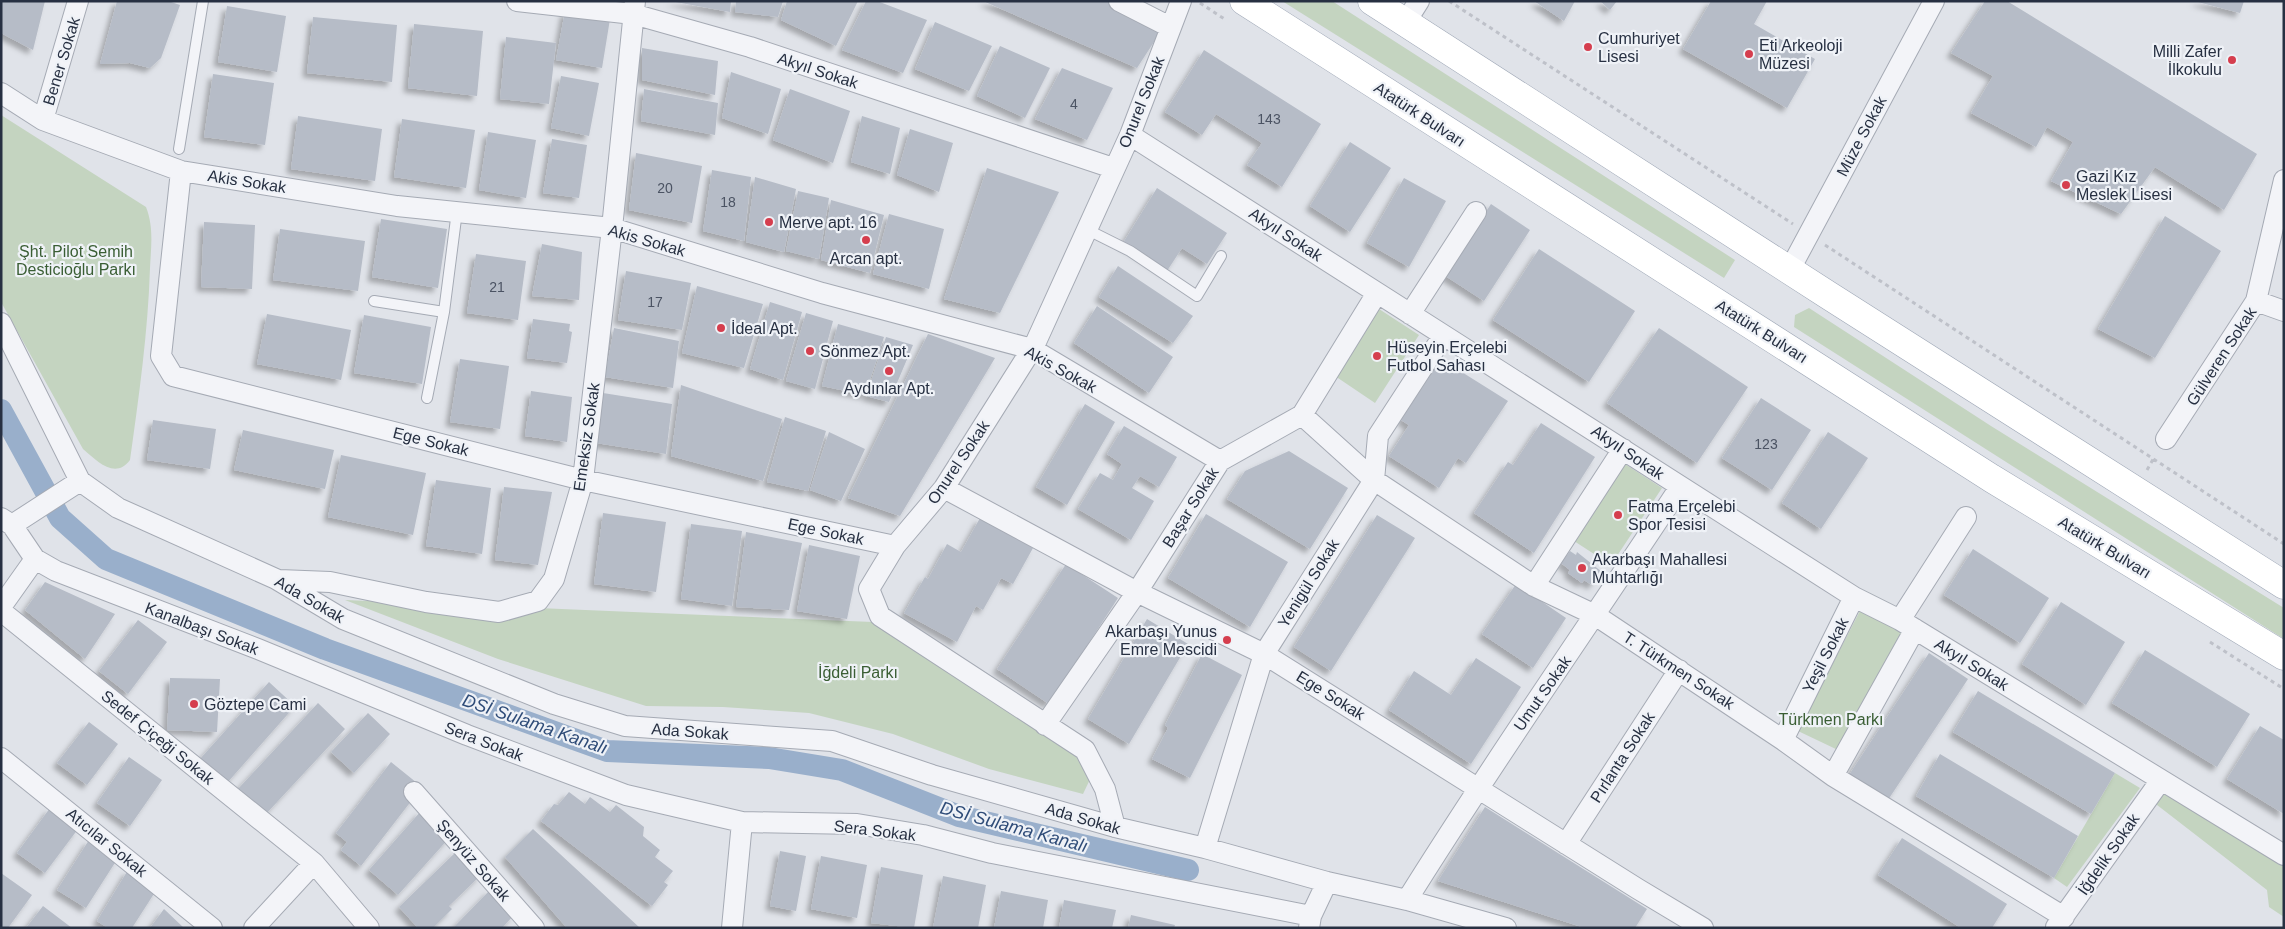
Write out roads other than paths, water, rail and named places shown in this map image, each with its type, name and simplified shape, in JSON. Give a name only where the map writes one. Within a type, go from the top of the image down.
[{"type":"main road","name":"Atatürk Bulvarı","points":[[1244,1],[1991,478],[2284,656]]},
{"type":"main road","points":[[1372,1],[1412,12],[1789,270],[2284,585]]},
{"type":"street","name":"Bener Sokak","points":[[43,120],[78,1]]},
{"type":"street","name":"Akyıl Sokak","points":[[517,1],[634,7],[1113,168]]},
{"type":"street","points":[[1119,1],[1170,27]]},
{"type":"street","name":"Onurel Sokak","points":[[1115,827],[1106,789],[1085,750],[880,616],[869,589],[895,546],[944,488],[1032,349],[1113,168],[1130,135],[1181,1]]},
{"type":"street","name":"Müze Sokak","points":[[1789,270],[1934,1]]},
{"type":"street","name":"Emeksiz Sokak","points":[[276,580],[330,582],[426,602],[499,612],[538,601],[554,579],[583,480],[612,228],[634,7]]},
{"type":"street","name":"Akis Sokak","points":[[1,93],[43,120],[182,171],[397,206],[612,228],[822,293],[1032,349],[1220,461]]},
{"type":"street","name":"Akyıl Sokak","points":[[1130,135],[1854,597],[1908,625],[2284,855]]},
{"type":"street","name":"Ege Sokak","points":[[182,171],[161,356],[173,376],[583,480],[895,546]]},
{"type":"street","name":"Gülveren Sokak","points":[[2166,439],[2256,302],[2284,180]]},
{"type":"street","points":[[1410,314],[1476,212]]},
{"type":"street","name":"Başar Sokak","points":[[1045,725],[1137,592],[1220,461],[1302,415],[1377,293]]},
{"type":"street","points":[[2256,302],[2284,311]]},
{"type":"street","name":"Ada Sokak","points":[[1,322],[74,485],[118,508],[276,580],[343,619],[554,704],[625,726],[832,741],[932,775],[1115,827],[1205,848],[1327,882],[1407,900],[1506,928]]},
{"type":"street","name":"Yenigül Sokak","points":[[1205,848],[1264,654],[1374,480],[1378,436],[1443,336]]},
{"type":"street","name":"T. Türkmen Sokak","points":[[1302,415],[1374,480],[1534,586],[1595,615],[1783,740],[1832,776],[2060,922]]},
{"type":"street","points":[[1534,586],[1623,449]]},
{"type":"street","points":[[11,521],[74,485]]},
{"type":"street","name":"Umut Sokak","points":[[1407,900],[1477,787],[1595,615],[1680,486]]},
{"type":"street","name":"Ege Sokak","points":[[944,488],[1137,592],[1264,654],[1703,928]]},
{"type":"street","points":[[1832,776],[1908,625],[1966,517]]},
{"type":"street","name":"Kanalbaşı Sokak","points":[[11,521],[35,559],[56,571],[258,649],[420,716]]},
{"type":"street","points":[[1,607],[35,559]]},
{"type":"street","name":"Yeşil Sokak","points":[[1783,740],[1854,597]]},
{"type":"street","name":"Sedef Çiçeği Sokak","points":[[1,611],[314,863],[369,928]]},
{"type":"street","name":"Pırlanta Sokak","points":[[1566,844],[1679,670]]},
{"type":"street","name":"Sera Sokak","points":[[420,716],[626,795],[742,822],[858,824],[923,835],[992,853],[1310,922]]},
{"type":"street","name":"Atıcılar Sokak","points":[[1,758],[212,928]]},
{"type":"street","name":"İğdelik Sokak","points":[[2060,922],[2161,780]]},
{"type":"street","name":"Şenyüz Sokak","points":[[414,792],[534,928]]},
{"type":"street","points":[[732,928],[742,822]]},
{"type":"street","points":[[254,928],[314,863]]},
{"type":"street","points":[[1310,922],[1327,882]]},
{"type":"lane","points":[[179,149],[203,1]]},
{"type":"lane","points":[[427,398],[444,312],[457,211]]},
{"type":"lane","points":[[1086,229],[1130,251],[1197,296],[1221,256]]},
{"type":"lane","points":[[374,301],[444,312]]},
{"type":"waterway","name":"DSİ Sulama Kanalı","points":[[1,410],[60,518],[106,559],[325,649],[607,751],[769,758],[842,770],[959,816],[1188,870]]},
{"type":"place","name":"Cumhuriyet Lisesi","points":[[1588,47]]},
{"type":"place","name":"Eti Arkeoloji Müzesi","points":[[1749,54]]},
{"type":"place","name":"Milli Zafer İlkokulu","points":[[2232,60]]},
{"type":"place","name":"Gazi Kız Meslek Lisesi","points":[[2066,185]]},
{"type":"place","name":"Merve apt. 16","points":[[769,222]]},
{"type":"place","name":"Arcan apt.","points":[[866,240]]},
{"type":"place","name":"İdeal Apt.","points":[[721,328]]},
{"type":"place","name":"Sönmez Apt.","points":[[810,351]]},
{"type":"place","name":"Hüseyin Erçelebi Futbol Sahası","points":[[1377,356]]},
{"type":"place","name":"Aydınlar Apt.","points":[[889,371]]},
{"type":"place","name":"Fatma Erçelebi Spor Tesisi","points":[[1618,515]]},
{"type":"place","name":"Akarbaşı Mahallesi Muhtarlığı","points":[[1582,568]]},
{"type":"place","name":"Akarbaşı Yunus Emre Mescidi","points":[[1227,640]]},
{"type":"place","name":"Göztepe Cami","points":[[194,704]]},
{"type":"park label","name":"Şht. Pilot Semih Desticioğlu Parkı","points":[[76,260]]},
{"type":"park label","name":"İğdeli Parkı","points":[[858,672]]},
{"type":"park label","name":"Türkmen Parkı","points":[[1831,719]]}]
